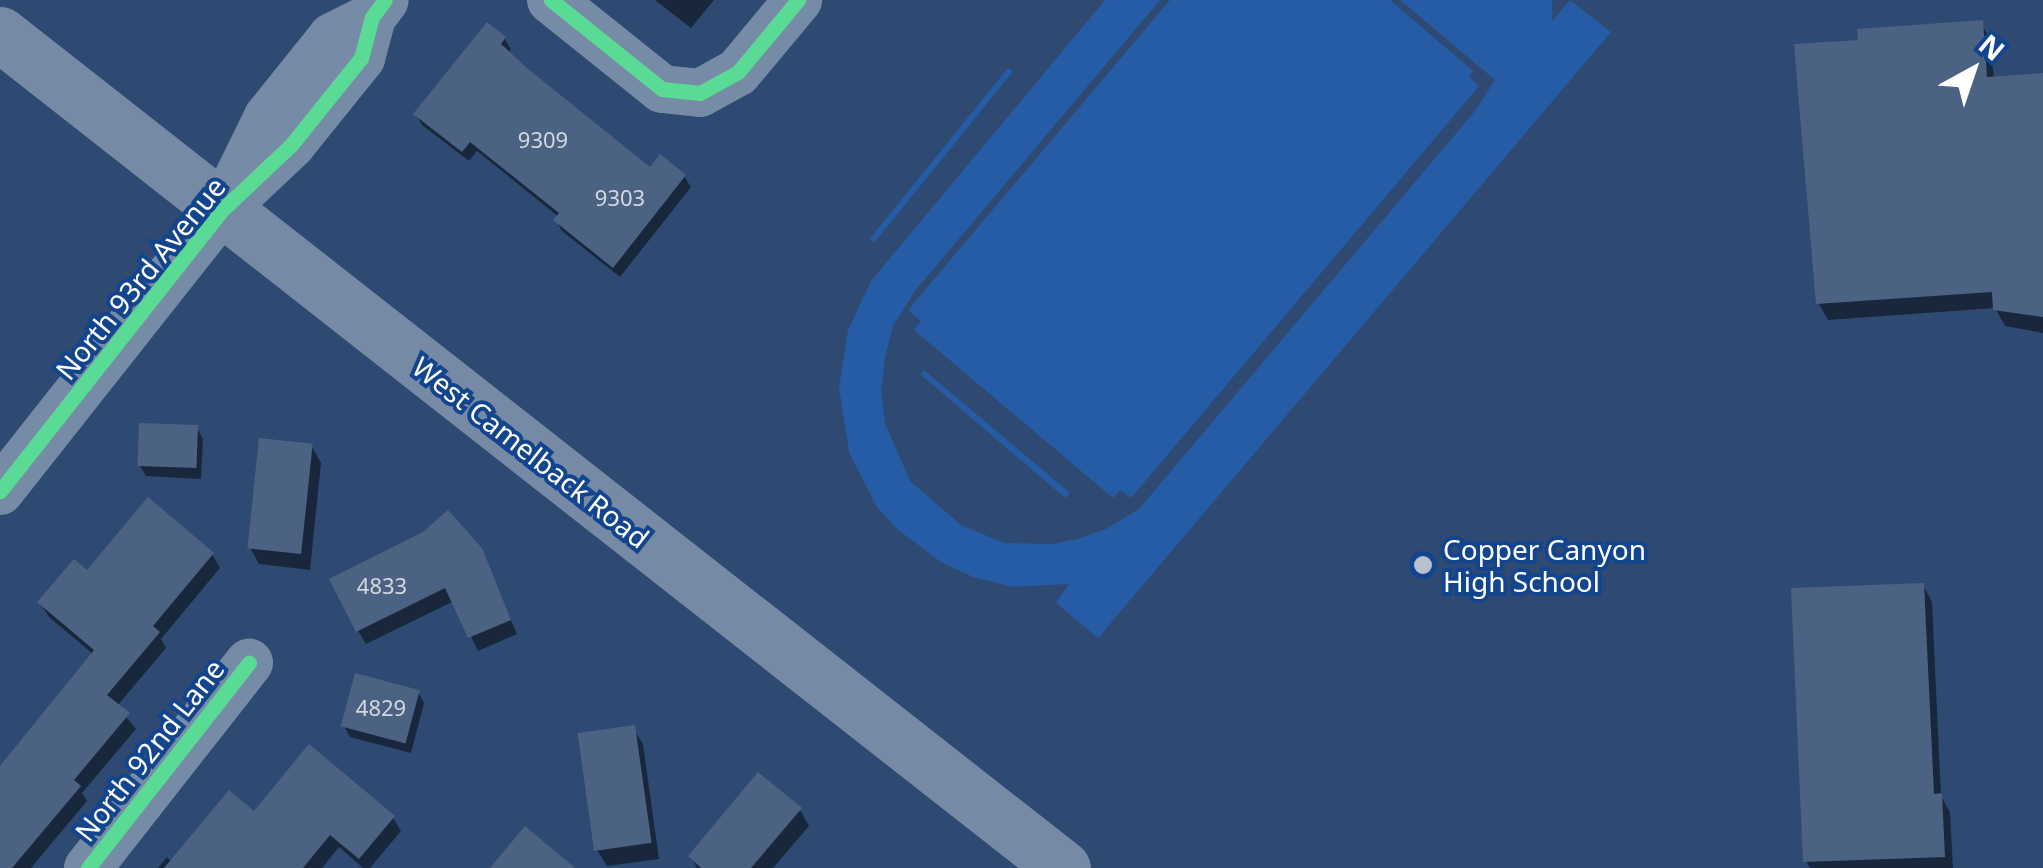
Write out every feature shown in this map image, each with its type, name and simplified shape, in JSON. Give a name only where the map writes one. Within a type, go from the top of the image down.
[{"type":"main road","name":"West Camelback Road","points":[[0,34],[1063,868]]},
{"type":"street","points":[[551,0],[662,89],[700,93],[738,72],[798,0]]},
{"type":"street","name":"North 93rd Avenue","points":[[0,492],[222,210],[291,145],[361,58],[378,8]]},
{"type":"street","name":"North 92nd Lane","points":[[88,868],[249,663]]},
{"type":"shaded area","points":[[1105,0],[1160,0],[915,291],[893,326],[885,358],[881,391],[885,423],[910,481],[961,525],[1004,543],[1052,544],[1077,539],[1106,529],[1139,509],[1475,111],[1495,80],[1400,0],[1552,0],[1552,21],[1570,0],[1611,32],[1098,638],[1056,603],[1069,584],[1013,587],[973,577],[941,562],[897,529],[877,507],[849,452],[839,388],[848,330],[871,281]]},
{"type":"shaded area","points":[[1170,0],[1390,0],[1473,71],[1469,77],[1479,86],[1131,498],[1120,490],[1113,498],[914,330],[921,321],[908,310]]},
{"type":"shaded area","points":[[1008,68],[1013,72],[874,243],[870,239]]},
{"type":"shaded area","points":[[924,370],[1070,493],[1065,498],[920,374]]},
{"type":"building","points":[[1983,20],[1987,77],[2043,73],[2043,317],[1993,310],[1992,292],[1816,304],[1794,44],[1858,40],[1857,29]]},
{"type":"building","points":[[487,22],[506,37],[501,44],[528,69],[650,167],[660,154],[686,175],[613,268],[553,220],[559,213],[470,142],[462,152],[413,114]]},
{"type":"building","points":[[139,423],[198,425],[196,468],[137,466]]},
{"type":"building","points":[[259,438],[313,444],[301,554],[247,548]]},
{"type":"building","points":[[148,497],[214,553],[153,626],[160,632],[107,695],[130,713],[74,780],[81,786],[12,868],[0,868],[0,766],[94,650],[37,602],[74,559],[87,570]]},
{"type":"building","points":[[448,510],[482,548],[511,620],[468,638],[445,588],[356,632],[329,579],[423,532]]},
{"type":"building","points":[[1924,583],[1934,794],[1942,793],[1945,857],[1803,862],[1791,588]]},
{"type":"building","points":[[355,673],[420,690],[405,743],[341,726]]},
{"type":"building","points":[[635,725],[652,843],[594,851],[578,733]]},
{"type":"building","points":[[309,744],[395,816],[359,859],[330,835],[303,868],[164,868],[229,790],[254,811]]},
{"type":"building","points":[[758,772],[802,808],[751,868],[701,868],[688,856]]},
{"type":"building","points":[[525,826],[575,868],[490,868]]},
{"type":"cycle path","points":[[0,491],[222,210],[291,145],[361,58],[372,17],[385,0]]},
{"type":"cycle path","points":[[551,0],[662,89],[700,93],[738,72],[798,0]]},
{"type":"cycle path","points":[[88,868],[249,663]]},
{"type":"place","name":"Copper Canyon High School","points":[[1423,565]]}]
